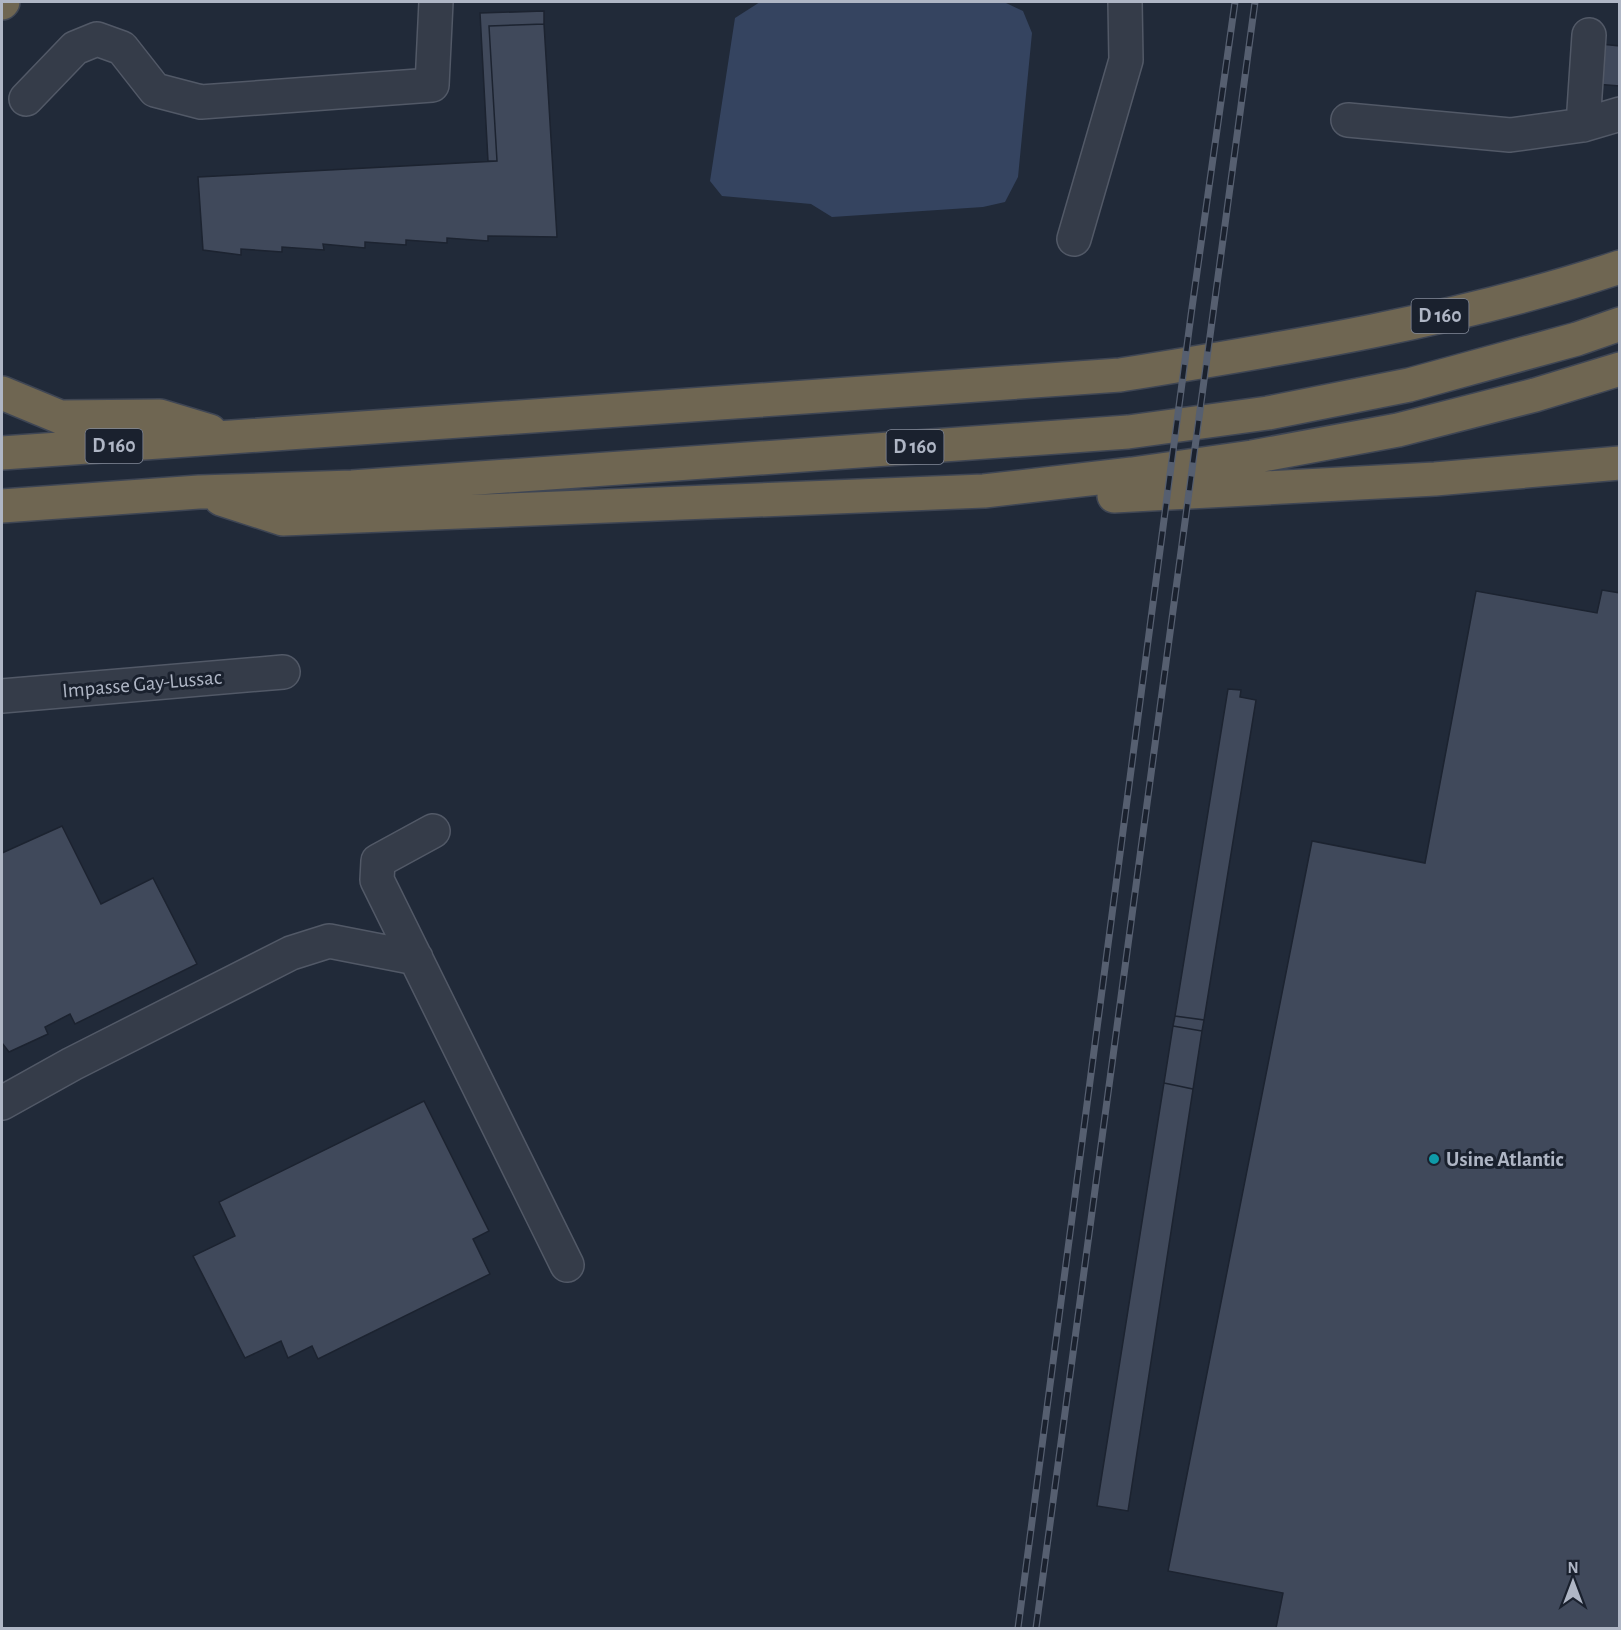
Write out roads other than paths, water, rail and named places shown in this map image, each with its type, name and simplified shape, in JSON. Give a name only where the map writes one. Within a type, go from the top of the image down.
[{"type":"highway","name":"D 160","points":[[2,453],[1120,375],[1258,353],[1397,327],[1556,288],[1620,267]]},
{"type":"highway","name":"D 160","points":[[2,506],[200,492],[352,487],[1128,432],[1268,413],[1409,385],[1577,339],[1620,324]]},
{"type":"highway","points":[[200,492],[283,519],[984,490],[1252,457],[1398,430],[1535,395],[1620,369]]},
{"type":"highway","points":[[2,393],[60,417],[160,416],[226,436]]},
{"type":"highway","points":[[984,490],[1046,500],[1423,479],[1620,463]]},
{"type":"street","points":[[26,99],[75,48],[97,39],[122,48],[155,90],[201,102],[432,85],[436,2]]},
{"type":"street","points":[[1074,238],[1126,60],[1125,2]]},
{"type":"street","points":[[1583,125],[1589,35]]},
{"type":"street","points":[[1348,120],[1510,135],[1583,125],[1620,114]]},
{"type":"street","name":"Impasse Gay-Lussac","points":[[2,696],[283,672]]},
{"type":"street","points":[[433,831],[378,861],[377,880],[567,1265]]},
{"type":"street","points":[[2,1103],[72,1064],[291,953],[329,941],[416,958]]},
{"type":"water","points":[[760,2],[1004,2],[1023,11],[1032,33],[1018,177],[1005,202],[983,207],[832,217],[811,204],[722,196],[710,181],[735,18]]},
{"type":"railway","points":[[1018,1628],[1191,315],[1235,2]]},
{"type":"railway","points":[[1036,1628],[1255,2]]},
{"type":"place","name":"Usine Atlantic","points":[[1434,1159]]}]
